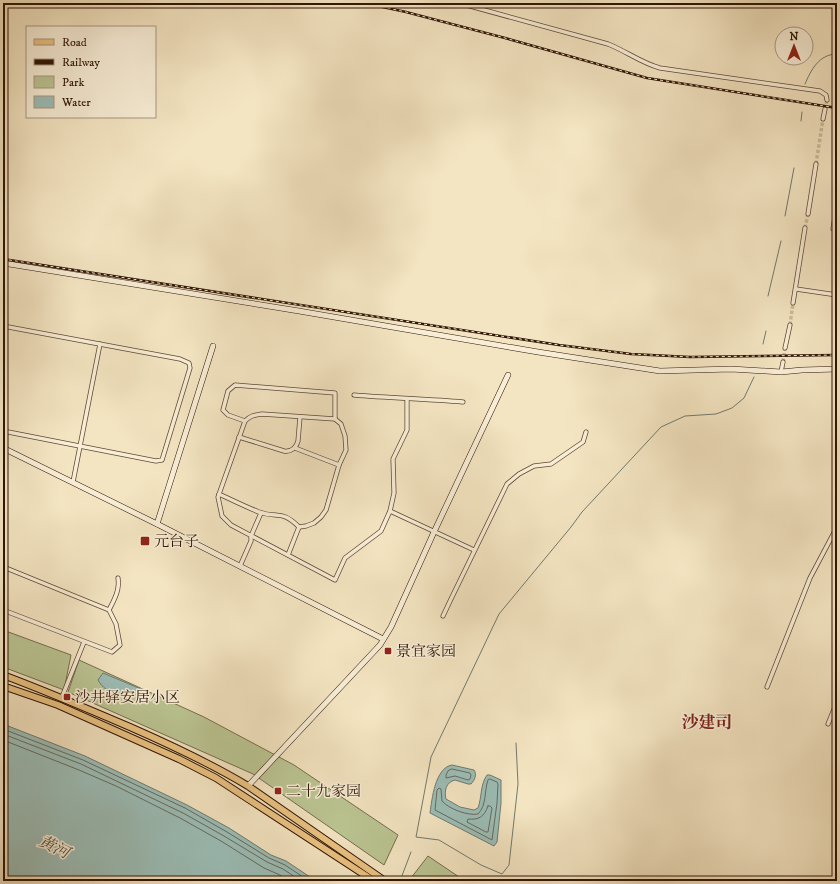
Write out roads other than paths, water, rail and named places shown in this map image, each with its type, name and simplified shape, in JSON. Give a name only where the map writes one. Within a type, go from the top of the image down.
[{"type":"main road","points":[[3,675],[62,697],[181,749],[227,773],[385,881]]},
{"type":"main road","points":[[3,686],[58,705],[178,759],[216,778],[374,881]]},
{"type":"street","points":[[459,3],[608,44],[651,66],[820,91],[826,95],[827,100]]},
{"type":"street","points":[[823,119],[825,109]]},
{"type":"street","points":[[808,214],[816,164]]},
{"type":"street","points":[[837,204],[833,229],[837,231]]},
{"type":"street","points":[[793,303],[805,228]]},
{"type":"street","points":[[3,263],[660,371],[731,369],[781,372],[837,369]]},
{"type":"street","points":[[796,289],[837,295]]},
{"type":"street","points":[[785,348],[790,325]]},
{"type":"street","points":[[3,326],[180,359],[189,363],[190,368],[162,460],[156,461],[3,430]]},
{"type":"street","points":[[74,482],[100,344]]},
{"type":"street","points":[[157,524],[213,346]]},
{"type":"street","points":[[781,372],[783,362]]},
{"type":"street","points":[[248,786],[380,645],[391,627],[508,375]]},
{"type":"street","points":[[245,422],[228,415],[223,410],[228,391],[235,385],[335,393],[335,419]]},
{"type":"street","points":[[354,395],[407,400],[417,398],[463,402]]},
{"type":"street","points":[[299,527],[306,526],[314,522],[321,517],[326,510],[339,464],[346,450],[345,436],[341,424],[335,419],[256,415],[250,417],[245,422],[218,497],[218,505],[222,516],[231,525],[335,580],[344,558],[380,531],[390,512],[394,493],[394,459],[407,430],[407,400]]},
{"type":"street","points":[[295,448],[298,441],[300,417]]},
{"type":"street","points":[[443,616],[507,484],[534,466],[551,464],[556,461],[583,442],[586,432]]},
{"type":"street","points":[[239,437],[284,451],[295,448],[339,464]]},
{"type":"street","points":[[3,448],[74,482],[383,639]]},
{"type":"street","points":[[219,494],[261,513],[289,517],[299,527]]},
{"type":"street","points":[[390,512],[474,550]]},
{"type":"street","points":[[240,566],[261,513]]},
{"type":"street","points":[[288,555],[299,527]]},
{"type":"street","points":[[767,687],[810,578],[837,527]]},
{"type":"street","points":[[3,573],[6,568],[109,610],[116,624],[120,645],[112,652],[3,610]]},
{"type":"street","points":[[109,610],[115,599],[119,585],[118,578]]},
{"type":"street","points":[[62,697],[84,642]]},
{"type":"street","points":[[828,724],[837,702]]},
{"type":"water","points":[[103,673],[141,689],[142,692],[130,696],[112,693],[98,680]]},
{"type":"water","name":"黄河","points":[[3,724],[85,756],[187,805],[229,828],[271,855],[286,861],[316,881],[223,881],[216,879],[209,881],[3,881]]},
{"type":"water","points":[[452,765],[474,770],[475,773],[471,784],[455,780],[446,787],[446,799],[460,807],[474,810],[478,808],[483,783],[487,775],[501,780],[501,803],[497,842],[494,846],[430,813],[433,792],[438,778],[446,767]]},
{"type":"waterway","points":[[805,84],[816,64],[825,57],[837,54]]},
{"type":"waterway","points":[[801,121],[802,112]]},
{"type":"waterway","points":[[785,216],[794,168]]},
{"type":"waterway","points":[[768,296],[781,241]]},
{"type":"waterway","points":[[763,344],[766,331]]},
{"type":"waterway","points":[[516,743],[518,784],[509,865],[502,874],[481,865],[439,840],[416,837],[431,757],[499,614],[582,512],[661,427],[685,416],[716,414],[732,408],[744,398],[754,377]]},
{"type":"waterway","points":[[400,881],[411,852]]},
{"type":"tunnel","points":[[825,109],[827,100]]},
{"type":"tunnel","points":[[816,164],[823,119]]},
{"type":"tunnel","points":[[805,228],[808,214]]},
{"type":"tunnel","points":[[790,325],[793,303]]},
{"type":"tunnel","points":[[783,362],[785,348]]},
{"type":"railway","points":[[364,3],[406,12],[505,38],[647,78],[837,108]]},
{"type":"railway","points":[[3,259],[559,345],[631,354],[690,357],[837,355]]},
{"type":"place","name":"元台子","points":[[145,541]]},
{"type":"place","name":"景宜家园","points":[[388,651]]},
{"type":"place","name":"沙井驿安居小区","points":[[67,697]]},
{"type":"place","name":"二十九家园","points":[[278,791]]},
{"type":"district","name":"沙建司","points":[[707,723]]}]
